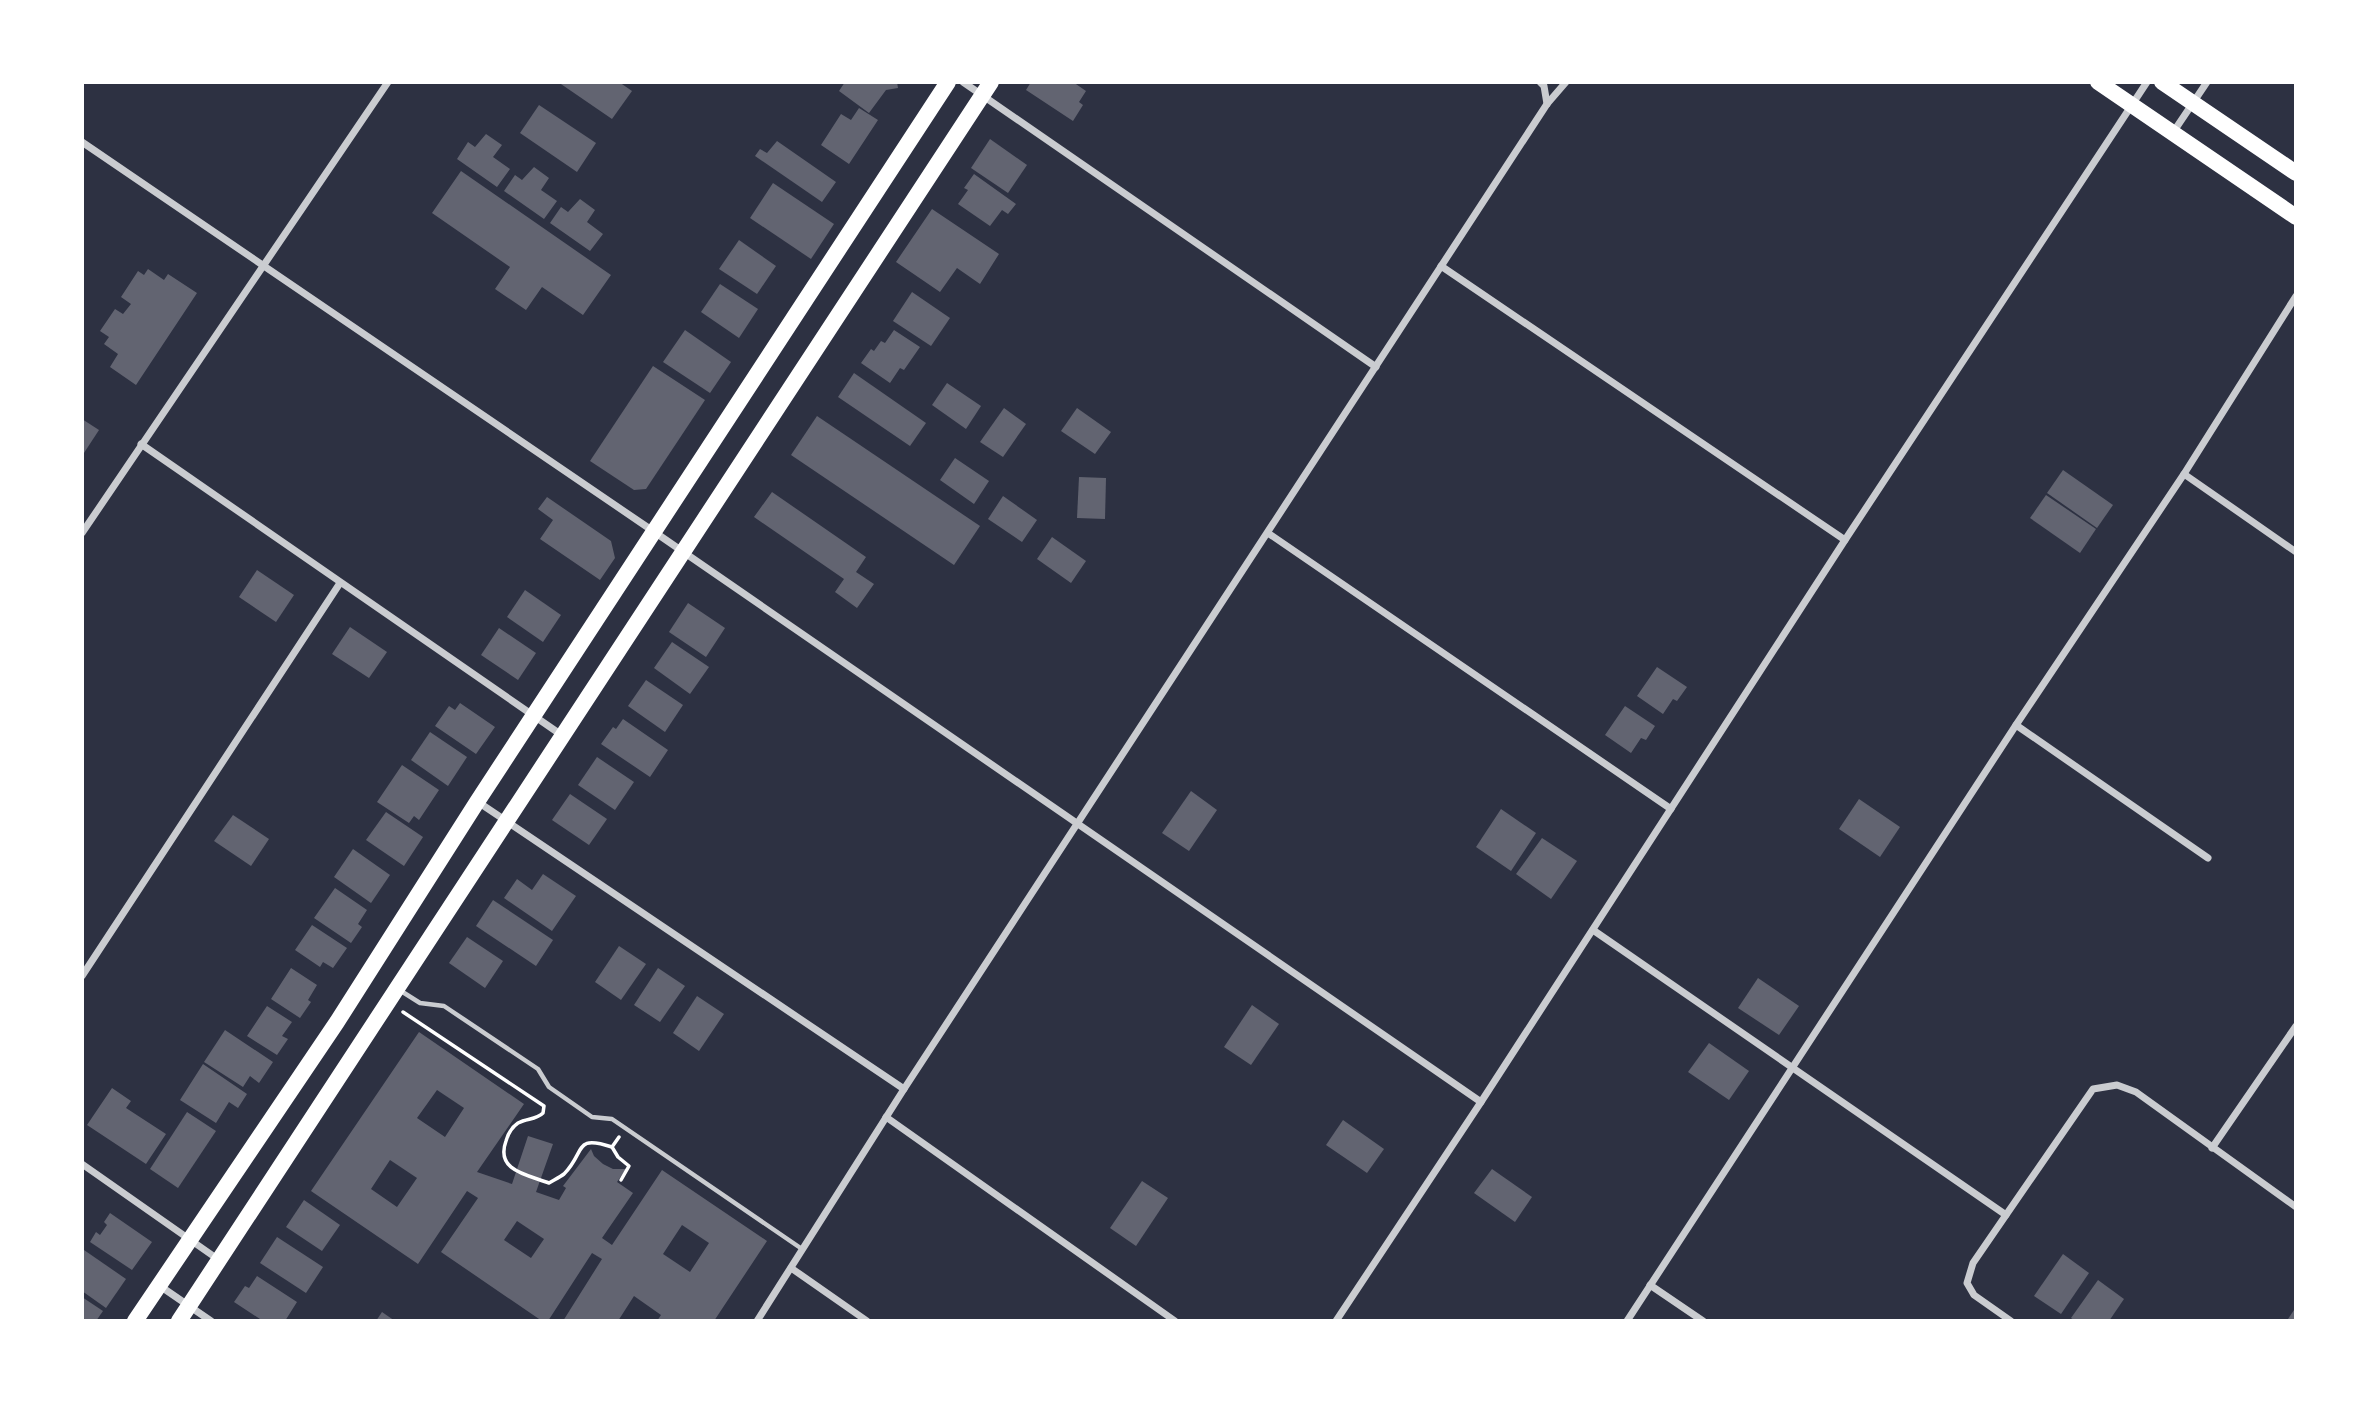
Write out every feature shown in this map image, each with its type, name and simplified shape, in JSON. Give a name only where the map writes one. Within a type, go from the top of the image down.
[{"type":"main road","points":[[135,1321],[337,1022],[653,531],[948,82]]},
{"type":"main road","points":[[2098,82],[2296,217]]},
{"type":"main road","points":[[2162,82],[2296,173]]},
{"type":"main road","points":[[179,1321],[987,89]]},
{"type":"street","points":[[82,533],[388,82]]},
{"type":"street","points":[[963,82],[987,89],[1376,367]]},
{"type":"street","points":[[1540,82],[1544,86],[1546,104]]},
{"type":"street","points":[[757,1321],[886,1116],[1546,104],[1566,82]]},
{"type":"street","points":[[1336,1321],[2147,82]]},
{"type":"street","points":[[2172,134],[2207,82]]},
{"type":"street","points":[[82,142],[653,531],[1481,1102]]},
{"type":"street","points":[[1441,266],[1845,540]]},
{"type":"street","points":[[1627,1321],[2016,725],[2184,474],[2296,296]]},
{"type":"street","points":[[141,444],[563,736]]},
{"type":"street","points":[[2184,474],[2296,552]]},
{"type":"street","points":[[1268,533],[1671,809]]},
{"type":"street","points":[[82,976],[341,583]]},
{"type":"street","points":[[2016,725],[2208,858]]},
{"type":"street","points":[[477,802],[904,1089]]},
{"type":"street","points":[[1592,930],[2006,1215]]},
{"type":"street","points":[[2212,1148],[2296,1026]]},
{"type":"street","points":[[2011,1321],[1974,1295],[1967,1283],[1973,1263],[2093,1089],[2117,1085],[2136,1092],[2296,1207]]},
{"type":"street","points":[[886,1116],[1175,1321]]},
{"type":"street","points":[[82,1164],[220,1261]]},
{"type":"street","points":[[791,1268],[867,1321]]},
{"type":"street","points":[[159,1286],[211,1321]]},
{"type":"street","points":[[1650,1286],[1703,1321]]},
{"type":"lane","points":[[397,989],[420,1003],[444,1006],[538,1069],[549,1087],[592,1117],[612,1119],[803,1249]]},
{"type":"path","points":[[402,1011],[544,1106],[539,1117],[518,1123],[509,1132],[504,1144],[503,1159],[511,1170],[549,1183],[564,1174],[584,1144],[593,1140],[612,1147],[618,1157],[629,1166],[621,1180]]},
{"type":"path","points":[[612,1147],[619,1137]]},
{"type":"building","points":[[558,82],[619,82],[632,91],[612,119]]},
{"type":"building","points":[[845,82],[897,82],[898,88],[886,90],[869,113],[839,91]]},
{"type":"building","points":[[1031,82],[1073,82],[1086,91],[1079,102],[1083,105],[1073,121],[1026,90]]},
{"type":"building","points":[[539,105],[596,143],[577,172],[520,133]]},
{"type":"building","points":[[859,108],[878,120],[849,164],[821,145],[841,114],[851,120]]},
{"type":"building","points":[[486,134],[502,145],[493,157],[510,169],[497,187],[457,159],[468,142],[475,147]]},
{"type":"building","points":[[990,139],[1027,165],[1008,193],[971,168]]},
{"type":"building","points":[[777,141],[836,182],[822,202],[755,156],[760,149],[767,153]]},
{"type":"building","points":[[534,167],[549,178],[541,190],[557,201],[544,219],[504,191],[515,175],[522,180]]},
{"type":"building","points":[[461,171],[611,275],[583,315],[542,287],[526,310],[495,289],[510,267],[432,213]]},
{"type":"building","points":[[974,174],[1016,204],[1008,214],[1002,210],[990,226],[958,204],[968,190],[964,188]]},
{"type":"building","points":[[773,183],[834,224],[811,259],[750,218]]},
{"type":"building","points":[[580,199],[595,210],[587,222],[603,234],[590,251],[550,223],[561,207],[568,212]]},
{"type":"building","points":[[932,209],[999,254],[980,284],[957,268],[940,292],[896,262]]},
{"type":"building","points":[[739,240],[776,266],[757,294],[719,269]]},
{"type":"building","points":[[148,269],[164,280],[168,274],[197,293],[136,385],[110,367],[118,354],[104,344],[109,337],[100,331],[115,309],[123,314],[131,304],[121,297],[138,271],[144,275]]},
{"type":"building","points":[[720,284],[758,309],[739,338],[701,312]]},
{"type":"building","points":[[912,292],[950,318],[931,346],[893,321]]},
{"type":"building","points":[[685,330],[731,362],[710,393],[663,362]]},
{"type":"building","points":[[894,330],[920,347],[904,370],[900,368],[890,383],[861,363],[871,349],[874,351],[881,341],[885,343]]},
{"type":"building","points":[[653,366],[705,400],[646,489],[634,490],[590,461]]},
{"type":"building","points":[[854,373],[926,423],[910,446],[838,397]]},
{"type":"building","points":[[947,383],[981,406],[966,429],[932,405]]},
{"type":"building","points":[[1004,408],[1026,424],[1003,457],[980,442]]},
{"type":"building","points":[[1077,408],[1111,432],[1095,454],[1061,431]]},
{"type":"building","points":[[817,416],[980,526],[954,565],[791,455]]},
{"type":"building","points":[[82,419],[99,430],[82,456]]},
{"type":"building","points":[[955,458],[989,481],[974,504],[940,480]]},
{"type":"building","points":[[2063,470],[2113,505],[2097,528],[2047,493]]},
{"type":"building","points":[[1079,477],[1106,478],[1105,519],[1077,518]]},
{"type":"building","points":[[772,492],[866,557],[856,572],[874,584],[857,608],[835,592],[844,579],[754,517]]},
{"type":"building","points":[[2046,495],[2096,529],[2080,553],[2030,518]]},
{"type":"building","points":[[1003,496],[1037,520],[1022,542],[988,519]]},
{"type":"building","points":[[547,497],[611,541],[615,558],[600,580],[540,539],[553,520],[538,509]]},
{"type":"building","points":[[1052,537],[1086,561],[1071,583],[1037,559]]},
{"type":"building","points":[[257,570],[294,595],[276,622],[239,597]]},
{"type":"building","points":[[525,590],[561,615],[543,642],[507,617]]},
{"type":"building","points":[[688,603],[725,628],[706,657],[669,632]]},
{"type":"building","points":[[350,627],[387,652],[369,678],[332,654]]},
{"type":"building","points":[[499,628],[536,653],[518,680],[481,655]]},
{"type":"building","points":[[672,642],[709,667],[690,694],[654,668]]},
{"type":"building","points":[[1657,667],[1687,687],[1677,701],[1673,699],[1663,714],[1637,696]]},
{"type":"building","points":[[646,680],[683,705],[665,732],[628,706]]},
{"type":"building","points":[[460,703],[495,727],[476,754],[435,726],[449,706],[455,710]]},
{"type":"building","points":[[1625,706],[1655,726],[1646,740],[1641,738],[1631,753],[1605,735]]},
{"type":"building","points":[[623,719],[668,750],[650,777],[601,744],[613,727],[616,729]]},
{"type":"building","points":[[430,732],[467,757],[448,786],[411,760]]},
{"type":"building","points":[[597,757],[634,782],[615,810],[578,785]]},
{"type":"building","points":[[402,765],[439,790],[419,820],[414,816],[409,823],[377,802]]},
{"type":"building","points":[[1191,791],[1217,810],[1189,851],[1162,833]]},
{"type":"building","points":[[570,794],[607,819],[589,845],[552,820]]},
{"type":"building","points":[[1859,799],[1900,827],[1880,857],[1839,829]]},
{"type":"building","points":[[1501,809],[1536,833],[1511,871],[1476,847]]},
{"type":"building","points":[[386,812],[423,837],[404,866],[366,840]]},
{"type":"building","points":[[233,815],[269,839],[251,866],[214,841]]},
{"type":"building","points":[[1542,838],[1577,861],[1551,899],[1516,874]]},
{"type":"building","points":[[353,849],[390,875],[371,903],[334,877]]},
{"type":"building","points":[[543,874],[576,896],[552,931],[504,898],[517,879],[532,890]]},
{"type":"building","points":[[335,888],[367,910],[358,924],[362,927],[351,943],[314,918]]},
{"type":"building","points":[[493,900],[553,940],[536,966],[476,926]]},
{"type":"building","points":[[312,925],[347,948],[333,968],[323,962],[320,967],[295,950]]},
{"type":"building","points":[[467,937],[503,961],[485,988],[449,963]]},
{"type":"building","points":[[619,946],[646,964],[621,1000],[595,982]]},
{"type":"building","points":[[291,968],[317,985],[308,1000],[311,1002],[300,1018],[271,999]]},
{"type":"building","points":[[658,968],[685,986],[660,1022],[634,1005]]},
{"type":"building","points":[[1758,978],[1799,1006],[1779,1035],[1738,1008]]},
{"type":"building","points":[[697,996],[724,1014],[699,1051],[673,1033]]},
{"type":"building","points":[[1252,1005],[1279,1024],[1251,1065],[1224,1047]]},
{"type":"building","points":[[267,1006],[292,1022],[282,1036],[288,1039],[277,1055],[247,1036]]},
{"type":"building","points":[[225,1030],[273,1062],[259,1083],[250,1076],[243,1087],[204,1062]]},
{"type":"building","points":[[419,1032],[524,1104],[477,1172],[512,1184],[528,1136],[553,1144],[536,1192],[559,1200],[566,1188],[563,1186],[591,1149],[603,1164],[613,1169],[626,1169],[617,1182],[633,1193],[602,1238],[612,1245],[662,1170],[767,1241],[714,1321],[657,1321],[661,1315],[634,1296],[618,1321],[563,1321],[602,1259],[592,1253],[548,1321],[542,1321],[441,1252],[478,1198],[467,1191],[418,1264],[311,1191]],"holes":[[[437,1090],[464,1108],[445,1137],[417,1118]],[[390,1160],[417,1178],[397,1207],[371,1189]],[[517,1221],[544,1239],[531,1258],[504,1240]],[[682,1225],[709,1243],[690,1272],[663,1254]]]},
{"type":"building","points":[[1709,1043],[1749,1071],[1729,1100],[1688,1072]]},
{"type":"building","points":[[203,1064],[247,1094],[238,1108],[229,1102],[216,1123],[180,1100]]},
{"type":"building","points":[[112,1088],[131,1101],[126,1108],[166,1134],[146,1164],[87,1125]]},
{"type":"building","points":[[187,1112],[216,1131],[178,1188],[150,1169]]},
{"type":"building","points":[[1343,1120],[1384,1149],[1367,1173],[1326,1145]]},
{"type":"building","points":[[1492,1169],[1532,1197],[1515,1222],[1474,1193]]},
{"type":"building","points":[[1142,1181],[1168,1198],[1136,1246],[1110,1228]]},
{"type":"building","points":[[304,1200],[340,1225],[322,1251],[286,1227]]},
{"type":"building","points":[[110,1213],[152,1242],[132,1270],[90,1242],[96,1232],[100,1235],[107,1225],[104,1222]]},
{"type":"building","points":[[277,1237],[323,1267],[306,1293],[260,1263]]},
{"type":"building","points":[[84,1250],[126,1279],[106,1308],[82,1291]]},
{"type":"building","points":[[2063,1254],[2089,1273],[2061,1314],[2034,1296]]},
{"type":"building","points":[[257,1276],[297,1302],[285,1321],[263,1321],[234,1302],[245,1286],[249,1288]]},
{"type":"building","points":[[2098,1280],[2124,1299],[2109,1321],[2075,1321],[2071,1318]]},
{"type":"building","points":[[82,1297],[103,1311],[96,1321],[82,1319]]},
{"type":"building","points":[[2296,1307],[2296,1321],[2290,1321],[2288,1319]]},
{"type":"building","points":[[382,1312],[395,1321],[376,1321]]}]
